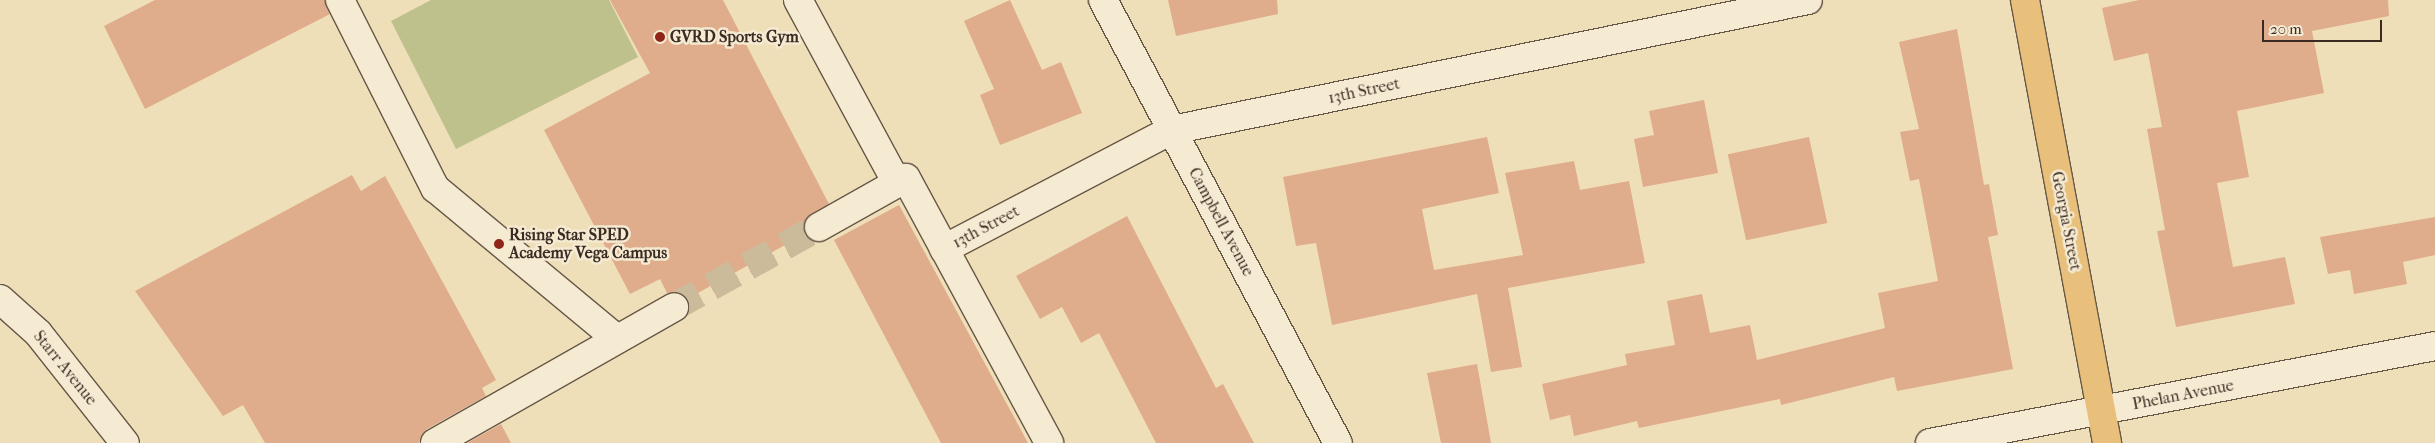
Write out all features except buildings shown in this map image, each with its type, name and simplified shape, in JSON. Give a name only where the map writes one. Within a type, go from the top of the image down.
[{"type":"main road","name":"Georgia Street","points":[[2025,0],[2107,443]]},
{"type":"street","points":[[340,0],[436,188],[617,338]]},
{"type":"street","points":[[798,0],[897,183]]},
{"type":"street","name":"Campbell Avenue","points":[[1103,0],[1338,443]]},
{"type":"street","name":"13th Street","points":[[944,249],[1172,130],[1808,0]]},
{"type":"street","points":[[819,227],[906,178],[1049,443]]},
{"type":"street","name":"Starr Avenue","points":[[0,299],[38,332],[122,442]]},
{"type":"street","points":[[435,443],[674,307]]},
{"type":"street","name":"Phelan Avenue","points":[[1930,443],[2435,346]]},
{"type":"green space","points":[[431,0],[609,0],[638,57],[456,149],[391,21]]},
{"type":"tunnel","points":[[674,307],[819,227]]},
{"type":"place","name":"GVRD Sports Gym","points":[[660,37]]},
{"type":"place","name":"Rising Star SPED Academy Vega Campus","points":[[499,244]]}]
